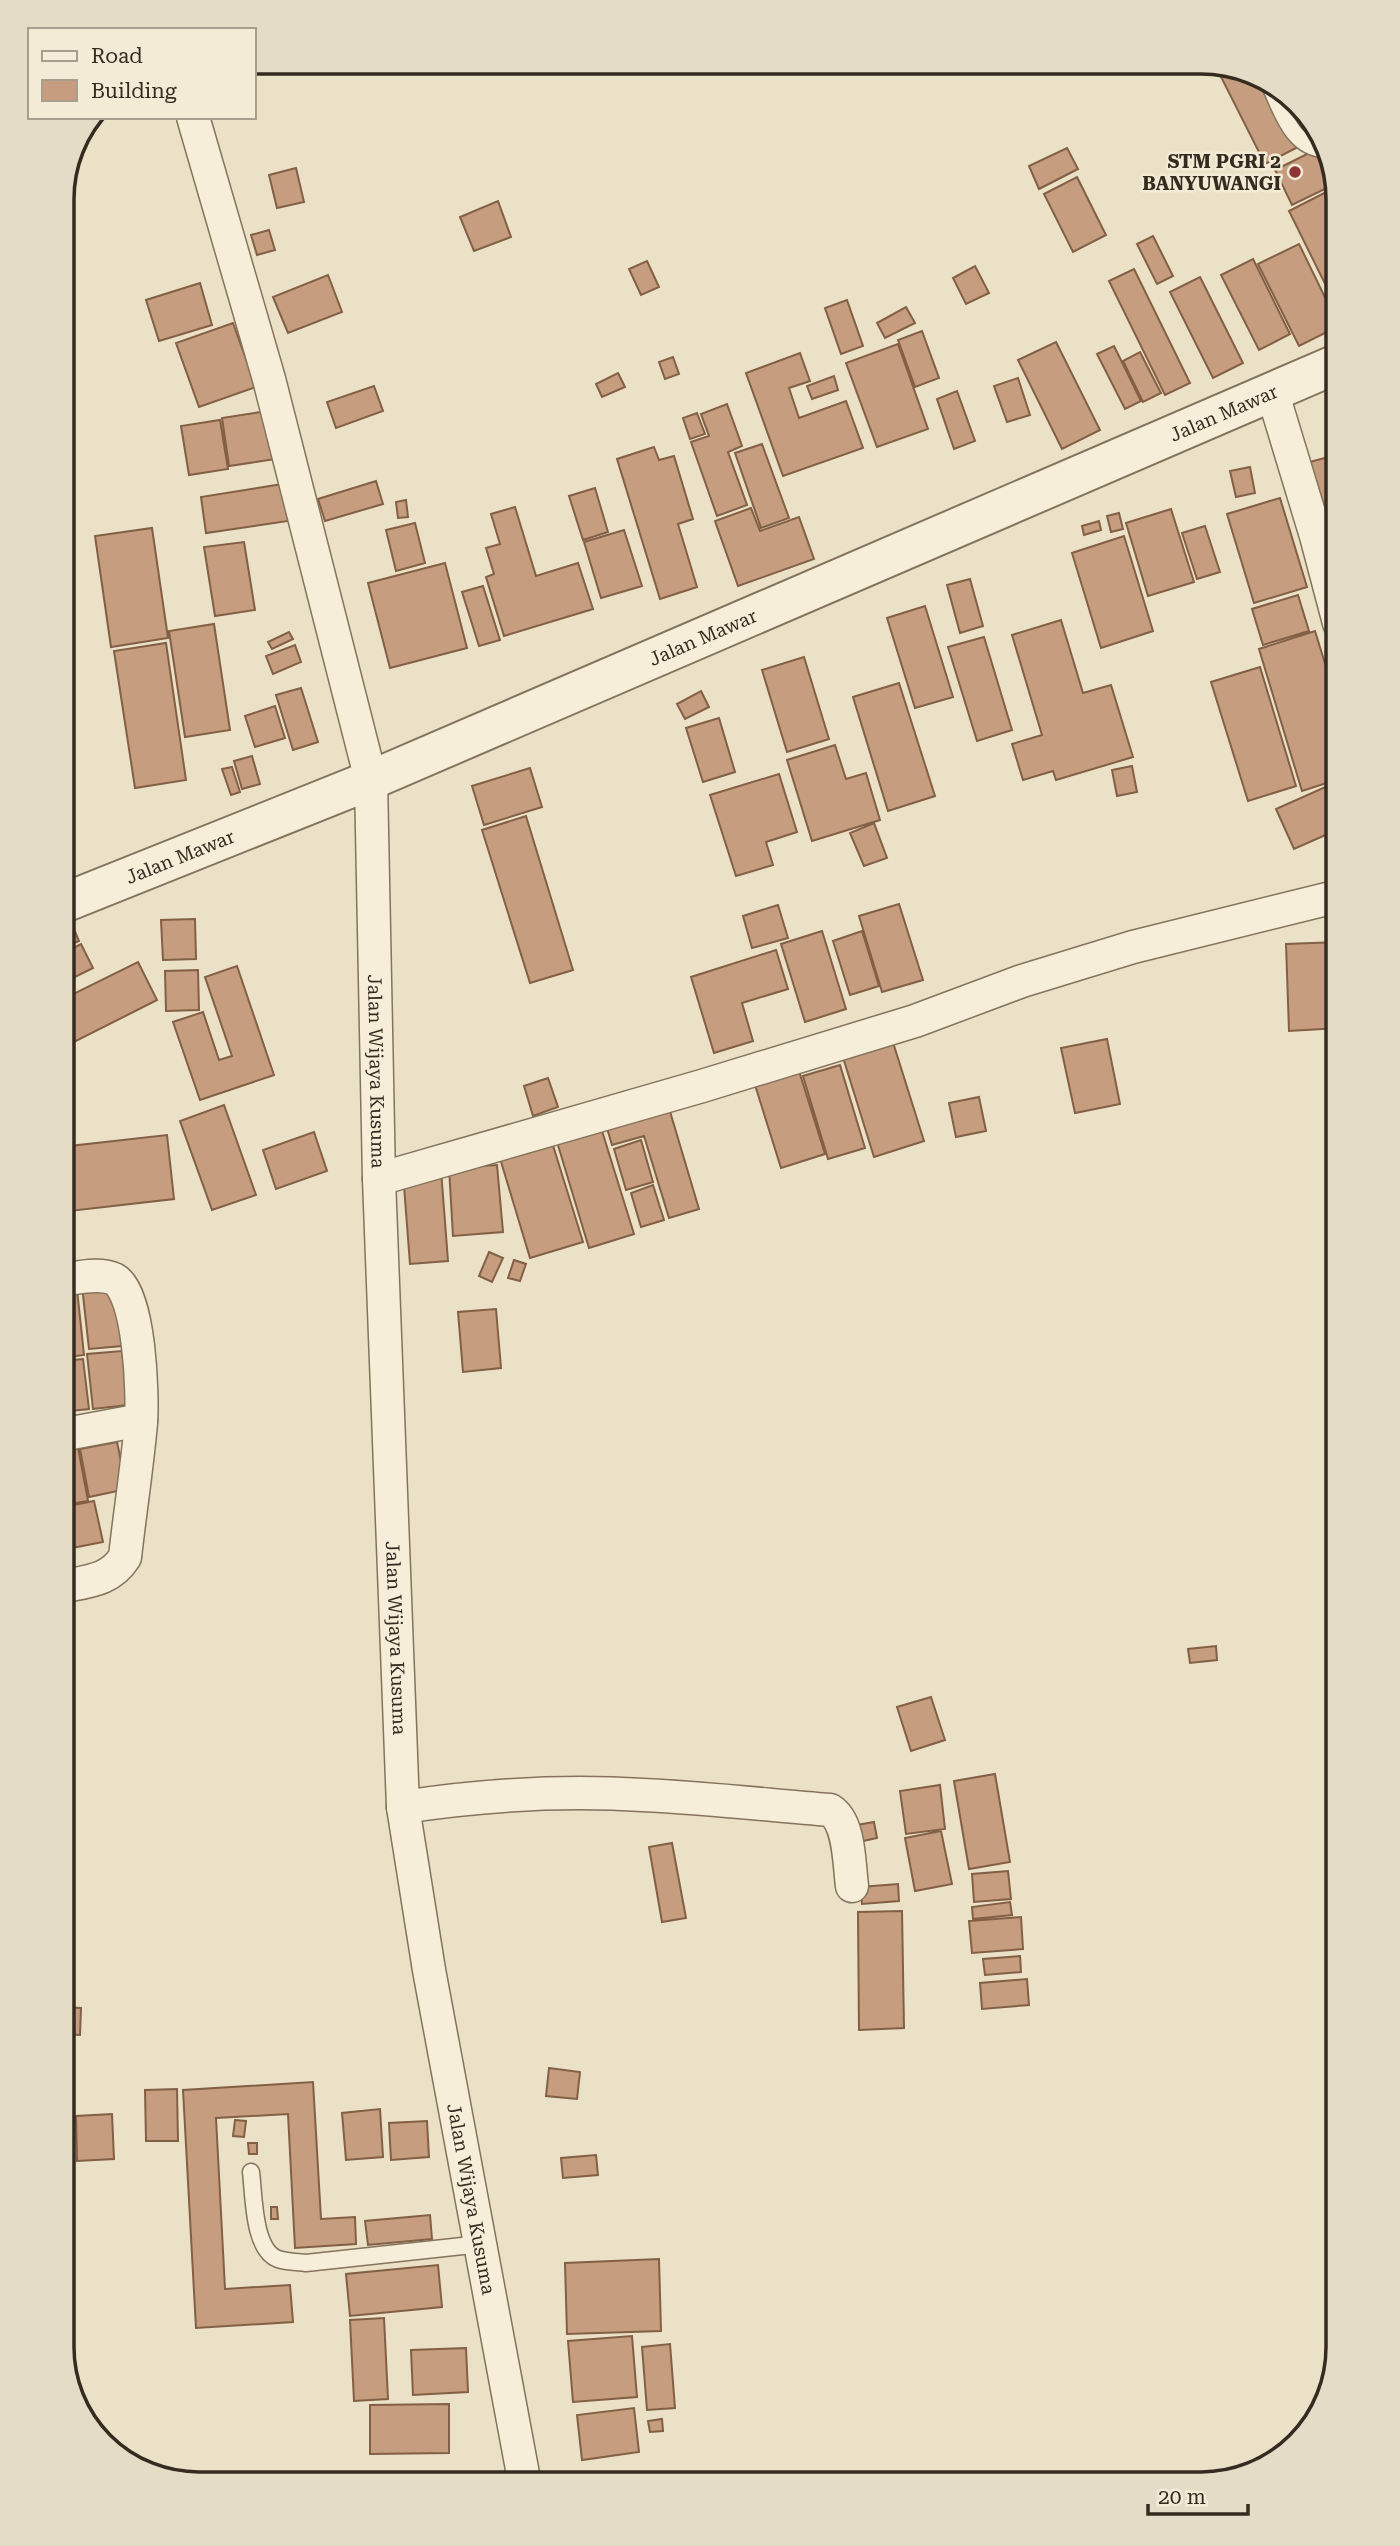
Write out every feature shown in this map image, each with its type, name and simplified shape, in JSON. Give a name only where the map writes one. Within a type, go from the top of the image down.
[{"type":"street","name":"Jalan Wijaya Kusuma","points":[[194,119],[269,379],[371,780],[379,1179],[403,1807],[429,1969],[524,2472]]},
{"type":"street","name":"Jalan Mawar","points":[[74,899],[371,780],[1326,368]]},
{"type":"street","points":[[1272,391],[1326,576]]},
{"type":"street","points":[[379,1179],[915,1021],[1022,981],[1133,947],[1326,899]]},
{"type":"street","points":[[74,1279],[102,1276],[117,1280],[127,1293],[136,1322],[141,1420],[125,1557],[117,1570],[104,1577],[74,1584]]},
{"type":"street","points":[[74,1433],[141,1420]]},
{"type":"street","points":[[403,1807],[448,1800],[553,1793],[642,1795],[830,1810],[843,1825],[852,1886]]},
{"type":"lane","points":[[1276,99],[1292,131],[1300,141],[1310,148],[1316,148]]},
{"type":"lane","points":[[251,2172],[259,2237],[266,2252],[279,2260],[306,2263],[481,2244]]},
{"type":"building","points":[[1220,75],[1257,86],[1273,96],[1298,147],[1265,164]]},
{"type":"building","points":[[1067,148],[1078,169],[1039,189],[1029,166]]},
{"type":"building","points":[[1316,149],[1326,189],[1292,205],[1275,170]]},
{"type":"building","points":[[296,168],[304,202],[277,208],[269,175]]},
{"type":"building","points":[[1077,177],[1106,235],[1073,252],[1044,194]]},
{"type":"building","points":[[1326,192],[1326,286],[1289,211]]},
{"type":"building","points":[[498,201],[511,237],[474,251],[460,217]]},
{"type":"building","points":[[269,230],[275,250],[257,255],[251,235]]},
{"type":"building","points":[[1153,236],[1173,276],[1157,284],[1137,244]]},
{"type":"building","points":[[1299,244],[1326,299],[1326,332],[1299,346],[1258,264]]},
{"type":"building","points":[[1253,259],[1290,334],[1259,350],[1221,275]]},
{"type":"building","points":[[647,261],[659,287],[641,295],[629,269]]},
{"type":"building","points":[[975,266],[989,293],[966,304],[953,278]]},
{"type":"building","points":[[1134,269],[1190,383],[1165,395],[1109,281]]},
{"type":"building","points":[[328,275],[342,312],[288,333],[273,297]]},
{"type":"building","points":[[1200,277],[1243,363],[1213,378],[1170,292]]},
{"type":"building","points":[[200,283],[212,325],[159,341],[146,300]]},
{"type":"building","points":[[847,300],[863,346],[841,354],[825,308]]},
{"type":"building","points":[[906,307],[915,323],[885,338],[877,323]]},
{"type":"building","points":[[233,323],[256,387],[199,407],[176,343]]},
{"type":"building","points":[[922,331],[939,378],[915,387],[898,340]]},
{"type":"building","points":[[1056,342],[1100,430],[1062,449],[1018,360]]},
{"type":"building","points":[[898,344],[928,429],[877,447],[846,363]]},
{"type":"building","points":[[1114,346],[1141,401],[1125,409],[1097,354]]},
{"type":"building","points":[[1140,352],[1161,393],[1143,402],[1123,361]]},
{"type":"building","points":[[800,353],[810,381],[789,388],[799,418],[846,401],[863,448],[783,476],[746,373]]},
{"type":"building","points":[[673,357],[679,374],[665,379],[659,362]]},
{"type":"building","points":[[618,373],[625,387],[602,397],[596,384]]},
{"type":"building","points":[[834,376],[838,390],[812,399],[807,386]]},
{"type":"building","points":[[1018,378],[1030,415],[1007,422],[994,386]]},
{"type":"building","points":[[374,386],[383,411],[336,428],[327,402]]},
{"type":"building","points":[[957,391],[975,441],[954,449],[937,399]]},
{"type":"building","points":[[727,404],[742,446],[728,452],[747,505],[717,516],[691,442],[709,436],[701,414]]},
{"type":"building","points":[[274,410],[282,458],[229,466],[222,418]]},
{"type":"building","points":[[697,413],[705,434],[690,439],[683,418]]},
{"type":"building","points":[[220,420],[228,469],[189,475],[181,426]]},
{"type":"building","points":[[762,444],[789,518],[761,528],[735,453]]},
{"type":"building","points":[[654,447],[659,460],[674,456],[693,519],[678,524],[697,587],[660,599],[617,459]]},
{"type":"building","points":[[1326,458],[1326,522],[1310,462]]},
{"type":"building","points":[[1250,467],[1255,493],[1236,497],[1230,471]]},
{"type":"building","points":[[376,481],[383,504],[325,521],[318,499]]},
{"type":"building","points":[[283,484],[288,521],[206,533],[201,497]]},
{"type":"building","points":[[595,488],[608,532],[583,540],[569,496]]},
{"type":"building","points":[[1280,498],[1307,587],[1254,603],[1227,514]]},
{"type":"building","points":[[406,500],[408,517],[398,518],[396,502]]},
{"type":"building","points":[[515,507],[536,576],[578,563],[593,609],[504,636],[486,577],[494,574],[486,548],[500,544],[491,514]]},
{"type":"building","points":[[751,508],[760,531],[799,517],[814,559],[738,586],[715,521]]},
{"type":"building","points":[[1171,509],[1194,582],[1148,596],[1126,523]]},
{"type":"building","points":[[1119,513],[1123,529],[1111,532],[1107,516]]},
{"type":"building","points":[[1099,521],[1101,530],[1084,535],[1082,526]]},
{"type":"building","points":[[415,523],[425,563],[396,571],[386,530]]},
{"type":"building","points":[[1205,526],[1220,572],[1197,579],[1182,533]]},
{"type":"building","points":[[152,528],[168,638],[111,647],[95,536]]},
{"type":"building","points":[[624,530],[642,586],[601,598],[584,542]]},
{"type":"building","points":[[1124,536],[1153,631],[1101,648],[1072,553]]},
{"type":"building","points":[[244,542],[255,610],[215,616],[204,547]]},
{"type":"building","points":[[445,563],[467,648],[390,668],[368,583]]},
{"type":"building","points":[[970,579],[983,626],[960,633],[947,585]]},
{"type":"building","points":[[483,586],[500,640],[479,646],[462,592]]},
{"type":"building","points":[[1298,595],[1309,631],[1263,645],[1252,609]]},
{"type":"building","points":[[925,606],[953,697],[915,708],[887,618]]},
{"type":"building","points":[[1061,620],[1083,693],[1111,685],[1133,757],[1056,780],[1053,771],[1023,780],[1012,744],[1042,735],[1012,635]]},
{"type":"building","points":[[214,624],[230,730],[185,737],[169,631]]},
{"type":"building","points":[[1315,631],[1326,667],[1326,783],[1302,791],[1259,649]]},
{"type":"building","points":[[289,632],[293,639],[272,649],[268,642]]},
{"type":"building","points":[[984,637],[1012,730],[977,741],[948,647]]},
{"type":"building","points":[[166,643],[186,780],[135,788],[114,651]]},
{"type":"building","points":[[295,645],[301,662],[273,674],[266,656]]},
{"type":"building","points":[[804,657],[829,739],[787,752],[762,670]]},
{"type":"building","points":[[1260,667],[1296,786],[1248,801],[1211,682]]},
{"type":"building","points":[[899,683],[935,796],[888,811],[853,697]]},
{"type":"building","points":[[301,688],[318,742],[293,750],[276,695]]},
{"type":"building","points":[[701,691],[709,707],[685,719],[677,704]]},
{"type":"building","points":[[275,706],[285,738],[255,747],[245,716]]},
{"type":"building","points":[[719,718],[735,772],[703,782],[686,728]]},
{"type":"building","points":[[835,745],[846,779],[866,773],[880,820],[812,841],[787,760]]},
{"type":"building","points":[[252,756],[260,784],[242,789],[234,761]]},
{"type":"building","points":[[1132,766],[1137,792],[1117,796],[1112,770]]},
{"type":"building","points":[[232,767],[240,792],[231,795],[222,769]]},
{"type":"building","points":[[530,768],[542,807],[484,825],[472,786]]},
{"type":"building","points":[[779,774],[797,832],[766,842],[773,865],[736,876],[710,795]]},
{"type":"building","points":[[1326,787],[1326,835],[1294,849],[1276,809]]},
{"type":"building","points":[[526,816],[573,970],[530,983],[482,830]]},
{"type":"building","points":[[874,823],[887,858],[864,866],[850,833]]},
{"type":"building","points":[[899,904],[923,980],[882,992],[859,916]]},
{"type":"building","points":[[778,905],[788,938],[752,948],[743,916]]},
{"type":"building","points":[[195,919],[196,959],[163,960],[161,920]]},
{"type":"building","points":[[74,929],[79,941],[74,943]]},
{"type":"building","points":[[822,931],[846,1009],[805,1022],[781,944]]},
{"type":"building","points":[[862,931],[879,986],[850,995],[833,941]]},
{"type":"building","points":[[1326,942],[1326,1029],[1289,1031],[1286,944]]},
{"type":"building","points":[[81,944],[93,968],[74,978],[74,948]]},
{"type":"building","points":[[776,950],[788,989],[742,1003],[753,1041],[714,1053],[691,977]]},
{"type":"building","points":[[138,962],[157,1000],[74,1042],[74,994]]},
{"type":"building","points":[[237,966],[274,1075],[200,1100],[173,1022],[203,1012],[219,1060],[232,1056],[205,977]]},
{"type":"building","points":[[198,970],[199,1010],[166,1011],[165,971]]},
{"type":"building","points":[[891,1036],[924,1141],[874,1157],[841,1051]]},
{"type":"building","points":[[1107,1039],[1120,1104],[1075,1113],[1061,1048]]},
{"type":"building","points":[[840,1065],[865,1148],[828,1159],[803,1076]]},
{"type":"building","points":[[799,1071],[825,1154],[781,1168],[755,1085]]},
{"type":"building","points":[[548,1078],[558,1107],[533,1116],[524,1086]]},
{"type":"building","points":[[979,1097],[986,1131],[956,1137],[949,1103]]},
{"type":"building","points":[[666,1098],[699,1209],[669,1218],[644,1136],[612,1145],[604,1118]]},
{"type":"building","points":[[224,1105],[256,1195],[212,1210],[180,1121]]},
{"type":"building","points":[[598,1118],[634,1234],[589,1248],[554,1132]]},
{"type":"building","points":[[314,1132],[327,1171],[276,1189],[263,1150]]},
{"type":"building","points":[[167,1135],[174,1199],[74,1211],[74,1146]]},
{"type":"building","points":[[551,1139],[583,1242],[530,1258],[499,1155]]},
{"type":"building","points":[[641,1140],[653,1182],[626,1190],[614,1149]]},
{"type":"building","points":[[497,1165],[503,1232],[453,1236],[449,1168]]},
{"type":"building","points":[[441,1170],[448,1261],[410,1264],[403,1173]]},
{"type":"building","points":[[653,1185],[664,1220],[641,1227],[631,1193]]},
{"type":"building","points":[[489,1252],[503,1258],[492,1282],[479,1276]]},
{"type":"building","points":[[514,1260],[526,1264],[520,1281],[508,1278]]},
{"type":"building","points":[[115,1282],[122,1346],[89,1349],[82,1286]]},
{"type":"building","points":[[74,1289],[77,1289],[84,1355],[74,1356]]},
{"type":"building","points":[[496,1309],[501,1368],[463,1372],[458,1312]]},
{"type":"building","points":[[122,1351],[128,1405],[93,1409],[87,1354]]},
{"type":"building","points":[[83,1359],[89,1409],[74,1411],[74,1360]]},
{"type":"building","points":[[77,1442],[88,1501],[74,1503],[74,1443]]},
{"type":"building","points":[[117,1442],[127,1489],[89,1497],[80,1449]]},
{"type":"building","points":[[94,1501],[103,1542],[74,1548],[74,1505]]},
{"type":"building","points":[[1216,1646],[1217,1660],[1190,1663],[1188,1649]]},
{"type":"building","points":[[931,1697],[945,1740],[911,1751],[897,1707]]},
{"type":"building","points":[[995,1774],[1010,1862],[969,1869],[954,1781]]},
{"type":"building","points":[[940,1785],[945,1829],[906,1834],[900,1791]]},
{"type":"building","points":[[874,1822],[877,1838],[854,1843],[851,1826]]},
{"type":"building","points":[[941,1831],[952,1884],[915,1891],[905,1838]]},
{"type":"building","points":[[672,1843],[686,1918],[662,1922],[649,1847]]},
{"type":"building","points":[[1008,1871],[1011,1899],[974,1902],[972,1874]]},
{"type":"building","points":[[898,1884],[899,1901],[862,1904],[860,1887]]},
{"type":"building","points":[[1010,1902],[1012,1915],[973,1919],[972,1907]]},
{"type":"building","points":[[902,1911],[904,2028],[859,2030],[858,1912]]},
{"type":"building","points":[[1021,1917],[1023,1949],[972,1953],[969,1921]]},
{"type":"building","points":[[1020,1956],[1021,1972],[985,1975],[983,1959]]},
{"type":"building","points":[[1027,1979],[1029,2005],[982,2009],[980,1983]]},
{"type":"building","points":[[74,2008],[81,2008],[80,2035],[74,2035]]},
{"type":"building","points":[[549,2068],[580,2072],[577,2099],[546,2096]]},
{"type":"building","points":[[313,2082],[321,2219],[355,2217],[356,2244],[295,2248],[288,2114],[216,2118],[225,2289],[290,2285],[293,2322],[196,2328],[183,2090]]},
{"type":"building","points":[[177,2089],[178,2141],[146,2141],[145,2090]]},
{"type":"building","points":[[380,2109],[383,2157],[346,2160],[342,2113]]},
{"type":"building","points":[[112,2114],[114,2159],[77,2161],[76,2116]]},
{"type":"building","points":[[235,2120],[246,2121],[244,2137],[233,2136]]},
{"type":"building","points":[[427,2121],[429,2157],[391,2160],[389,2123]]},
{"type":"building","points":[[248,2143],[257,2143],[257,2154],[249,2154]]},
{"type":"building","points":[[596,2155],[598,2175],[563,2178],[561,2158]]},
{"type":"building","points":[[271,2207],[277,2207],[278,2219],[271,2219]]},
{"type":"building","points":[[430,2215],[432,2239],[368,2245],[365,2221]]},
{"type":"building","points":[[659,2259],[661,2331],[567,2334],[565,2263]]},
{"type":"building","points":[[438,2265],[442,2307],[350,2316],[346,2274]]},
{"type":"building","points":[[384,2318],[388,2399],[354,2401],[350,2320]]},
{"type":"building","points":[[632,2336],[637,2397],[573,2402],[568,2341]]},
{"type":"building","points":[[670,2344],[675,2408],[647,2410],[642,2347]]},
{"type":"building","points":[[466,2348],[468,2392],[413,2395],[411,2350]]},
{"type":"building","points":[[449,2404],[449,2453],[370,2454],[370,2405]]},
{"type":"building","points":[[634,2408],[639,2452],[582,2460],[577,2415]]},
{"type":"building","points":[[662,2419],[663,2431],[650,2432],[648,2421]]},
{"type":"place","name":"STM PGRI 2 BANYUWANGI","points":[[1295,172]]}]
